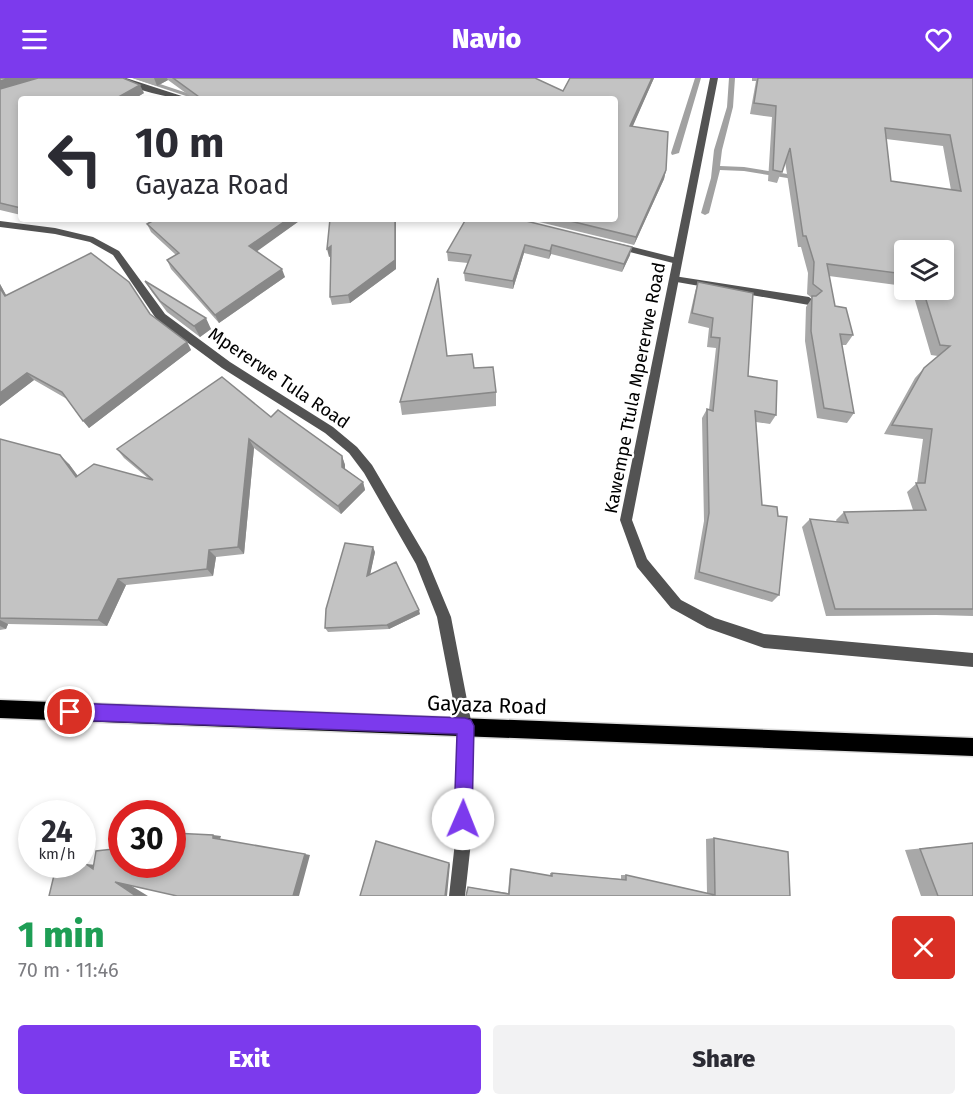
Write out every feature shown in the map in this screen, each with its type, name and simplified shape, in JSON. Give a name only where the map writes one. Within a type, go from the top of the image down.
[{"type":"main road","name":"Gayaza Road","points":[[0,709],[973,747]]},
{"type":"street","points":[[120,78],[132,85],[179,96]]},
{"type":"street","name":"Kawempe Ttula Mpererwe Road","points":[[714,78],[626,520],[642,563],[676,604],[712,623],[764,640],[973,660]]},
{"type":"street","name":"Mpererwe Tula Road","points":[[0,224],[55,231],[93,240],[116,253],[160,317],[226,365],[329,430],[353,450],[368,469],[421,561],[444,617],[465,726],[463,842],[458,896]]},
{"type":"street","points":[[609,244],[677,261]]},
{"type":"street","points":[[674,279],[809,301]]},
{"type":"building","points":[[38,78],[123,78],[140,85],[120,96],[18,96],[18,207],[0,203],[0,89]]},
{"type":"building","points":[[173,78],[535,78],[563,91],[570,78],[652,78],[630,126],[668,132],[666,170],[636,237],[574,222],[618,222],[618,96],[198,96]]},
{"type":"building","points":[[758,78],[973,78],[973,609],[835,609],[810,519],[848,523],[844,512],[926,510],[916,483],[925,483],[932,429],[892,425],[924,368],[950,346],[940,345],[926,300],[954,300],[954,240],[894,240],[894,273],[827,264],[835,306],[846,308],[853,335],[840,334],[854,413],[824,408],[811,331],[812,296],[822,291],[813,284],[814,262],[806,236],[803,236],[790,148],[782,172],[773,170],[776,106],[754,103]],"holes":[[[885,128],[950,135],[961,191],[891,181]]]},
{"type":"building","points":[[151,222],[284,222],[249,246],[282,269],[215,315],[167,260],[179,253],[147,224]]},
{"type":"building","points":[[330,222],[395,222],[395,260],[348,295],[330,297],[331,246],[327,249]]},
{"type":"building","points":[[464,222],[530,222],[632,247],[624,264],[552,245],[550,251],[525,245],[513,281],[464,273],[471,255],[447,252]]},
{"type":"building","points":[[91,253],[129,282],[150,314],[187,342],[83,421],[62,392],[27,373],[0,393],[0,288],[5,296]]},
{"type":"building","points":[[438,278],[447,356],[472,354],[474,368],[493,367],[496,392],[400,402]]},
{"type":"building","points":[[145,281],[206,318],[194,326],[160,301]]},
{"type":"building","points":[[698,282],[753,293],[748,376],[777,381],[776,415],[755,411],[762,505],[777,507],[778,516],[787,517],[779,595],[699,572],[709,513],[707,409],[713,411],[720,338],[711,337],[713,318],[692,313]]},
{"type":"building","points":[[222,377],[271,417],[278,410],[342,456],[342,467],[363,482],[338,506],[249,439],[238,547],[209,550],[207,569],[118,579],[98,620],[0,618],[0,439],[60,455],[76,477],[94,464],[153,480],[117,449]]},
{"type":"building","points":[[345,543],[373,547],[367,576],[396,562],[419,610],[387,625],[325,628],[326,609]]},
{"type":"building","points":[[186,834],[213,835],[213,838],[305,854],[293,896],[177,896],[115,882],[136,896],[49,896],[53,878],[96,878],[96,851],[108,850],[108,878],[186,878]]},
{"type":"building","points":[[714,838],[788,852],[790,896],[466,896],[468,887],[509,894],[511,869],[552,876],[552,873],[626,880],[626,875],[715,895]]},
{"type":"building","points":[[376,841],[449,863],[445,896],[360,896]]},
{"type":"building","points":[[973,843],[973,896],[938,896],[920,849]]},
{"type":"waterway","points":[[135,78],[192,96]]},
{"type":"waterway","points":[[675,153],[698,78]]},
{"type":"waterway","points":[[716,168],[718,150],[730,107],[732,78]]},
{"type":"waterway","points":[[705,213],[716,168]]},
{"type":"waterway","points":[[716,168],[744,169],[800,178]]},
{"type":"route","points":[[70,712],[465,726],[463,819]]}]
